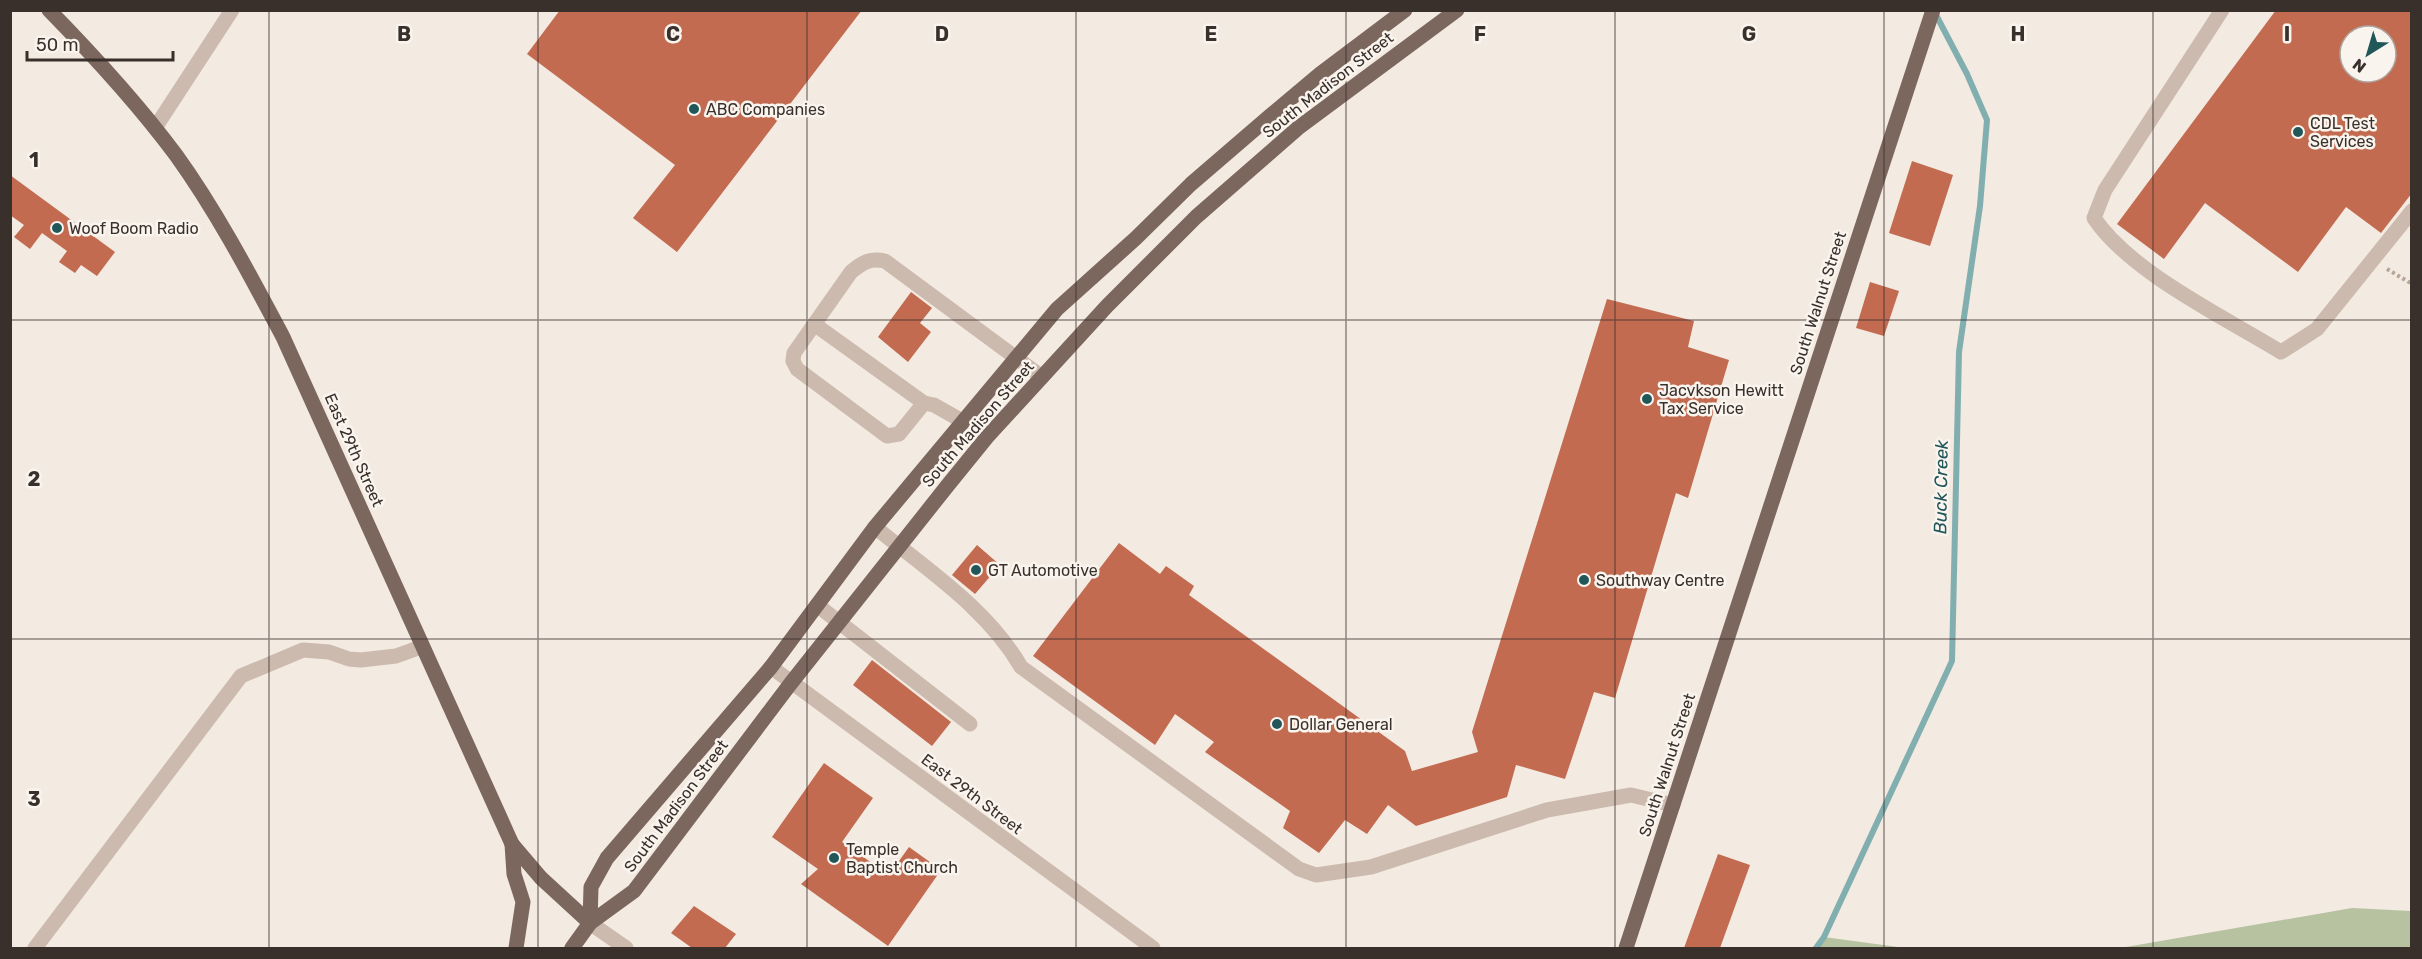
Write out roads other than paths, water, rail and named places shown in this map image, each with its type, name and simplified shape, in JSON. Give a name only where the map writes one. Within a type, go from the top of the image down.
[{"type":"main road","name":"East 29th Street","points":[[49,10],[84,46],[155,128],[219,221],[283,337],[421,647],[512,844],[541,878],[590,923]]},
{"type":"main road","name":"South Madison Street","points":[[590,923],[591,886],[607,858],[771,667],[875,527],[1057,309],[1136,238],[1191,184],[1320,74],[1405,10]]},
{"type":"main road","name":"South Madison Street","points":[[572,948],[590,923],[634,891],[791,683],[987,437],[1107,306],[1196,217],[1298,128],[1457,10]]},
{"type":"main road","name":"South Walnut Street","points":[[1626,948],[1933,10]]},
{"type":"main road","points":[[512,844],[514,874],[524,902],[516,948]]},
{"type":"street","points":[[155,128],[232,10]]},
{"type":"street","points":[[2222,10],[2105,190],[2094,218],[2106,237],[2139,266],[2281,352],[2317,329],[2412,211]]},
{"type":"street","points":[[924,403],[898,434],[887,436],[797,369],[793,361],[794,353],[814,324],[851,272],[862,262],[876,259],[885,261],[922,286],[1042,377]]},
{"type":"street","points":[[814,324],[924,403],[934,405],[964,422]]},
{"type":"street","points":[[875,527],[977,611],[1009,645],[1021,667],[1299,869],[1316,875],[1371,867],[1547,810],[1631,795],[1673,805]]},
{"type":"street","points":[[817,605],[970,724]]},
{"type":"street","points":[[35,948],[241,676],[303,650],[329,652],[349,659],[361,660],[396,656],[421,647]]},
{"type":"street","name":"East 29th Street","points":[[771,667],[1153,948]]},
{"type":"street","points":[[590,923],[626,948]]},
{"type":"waterway","name":"Buck Creek","points":[[1816,948],[1824,937],[1952,661],[1959,352],[1980,206],[1987,120],[1967,74],[1935,13]]},
{"type":"place","name":"ABC Companies","points":[[694,109]]},
{"type":"place","name":"CDL Test Services","points":[[2298,132]]},
{"type":"place","name":"Woof Boom Radio","points":[[57,228]]},
{"type":"place","name":"Jacvkson Hewitt Tax Service","points":[[1647,399]]},
{"type":"place","name":"GT Automotive","points":[[976,570]]},
{"type":"place","name":"Southway Centre","points":[[1584,580]]},
{"type":"place","name":"Dollar General","points":[[1277,724]]},
{"type":"place","name":"Temple Baptist Church","points":[[834,858]]}]
